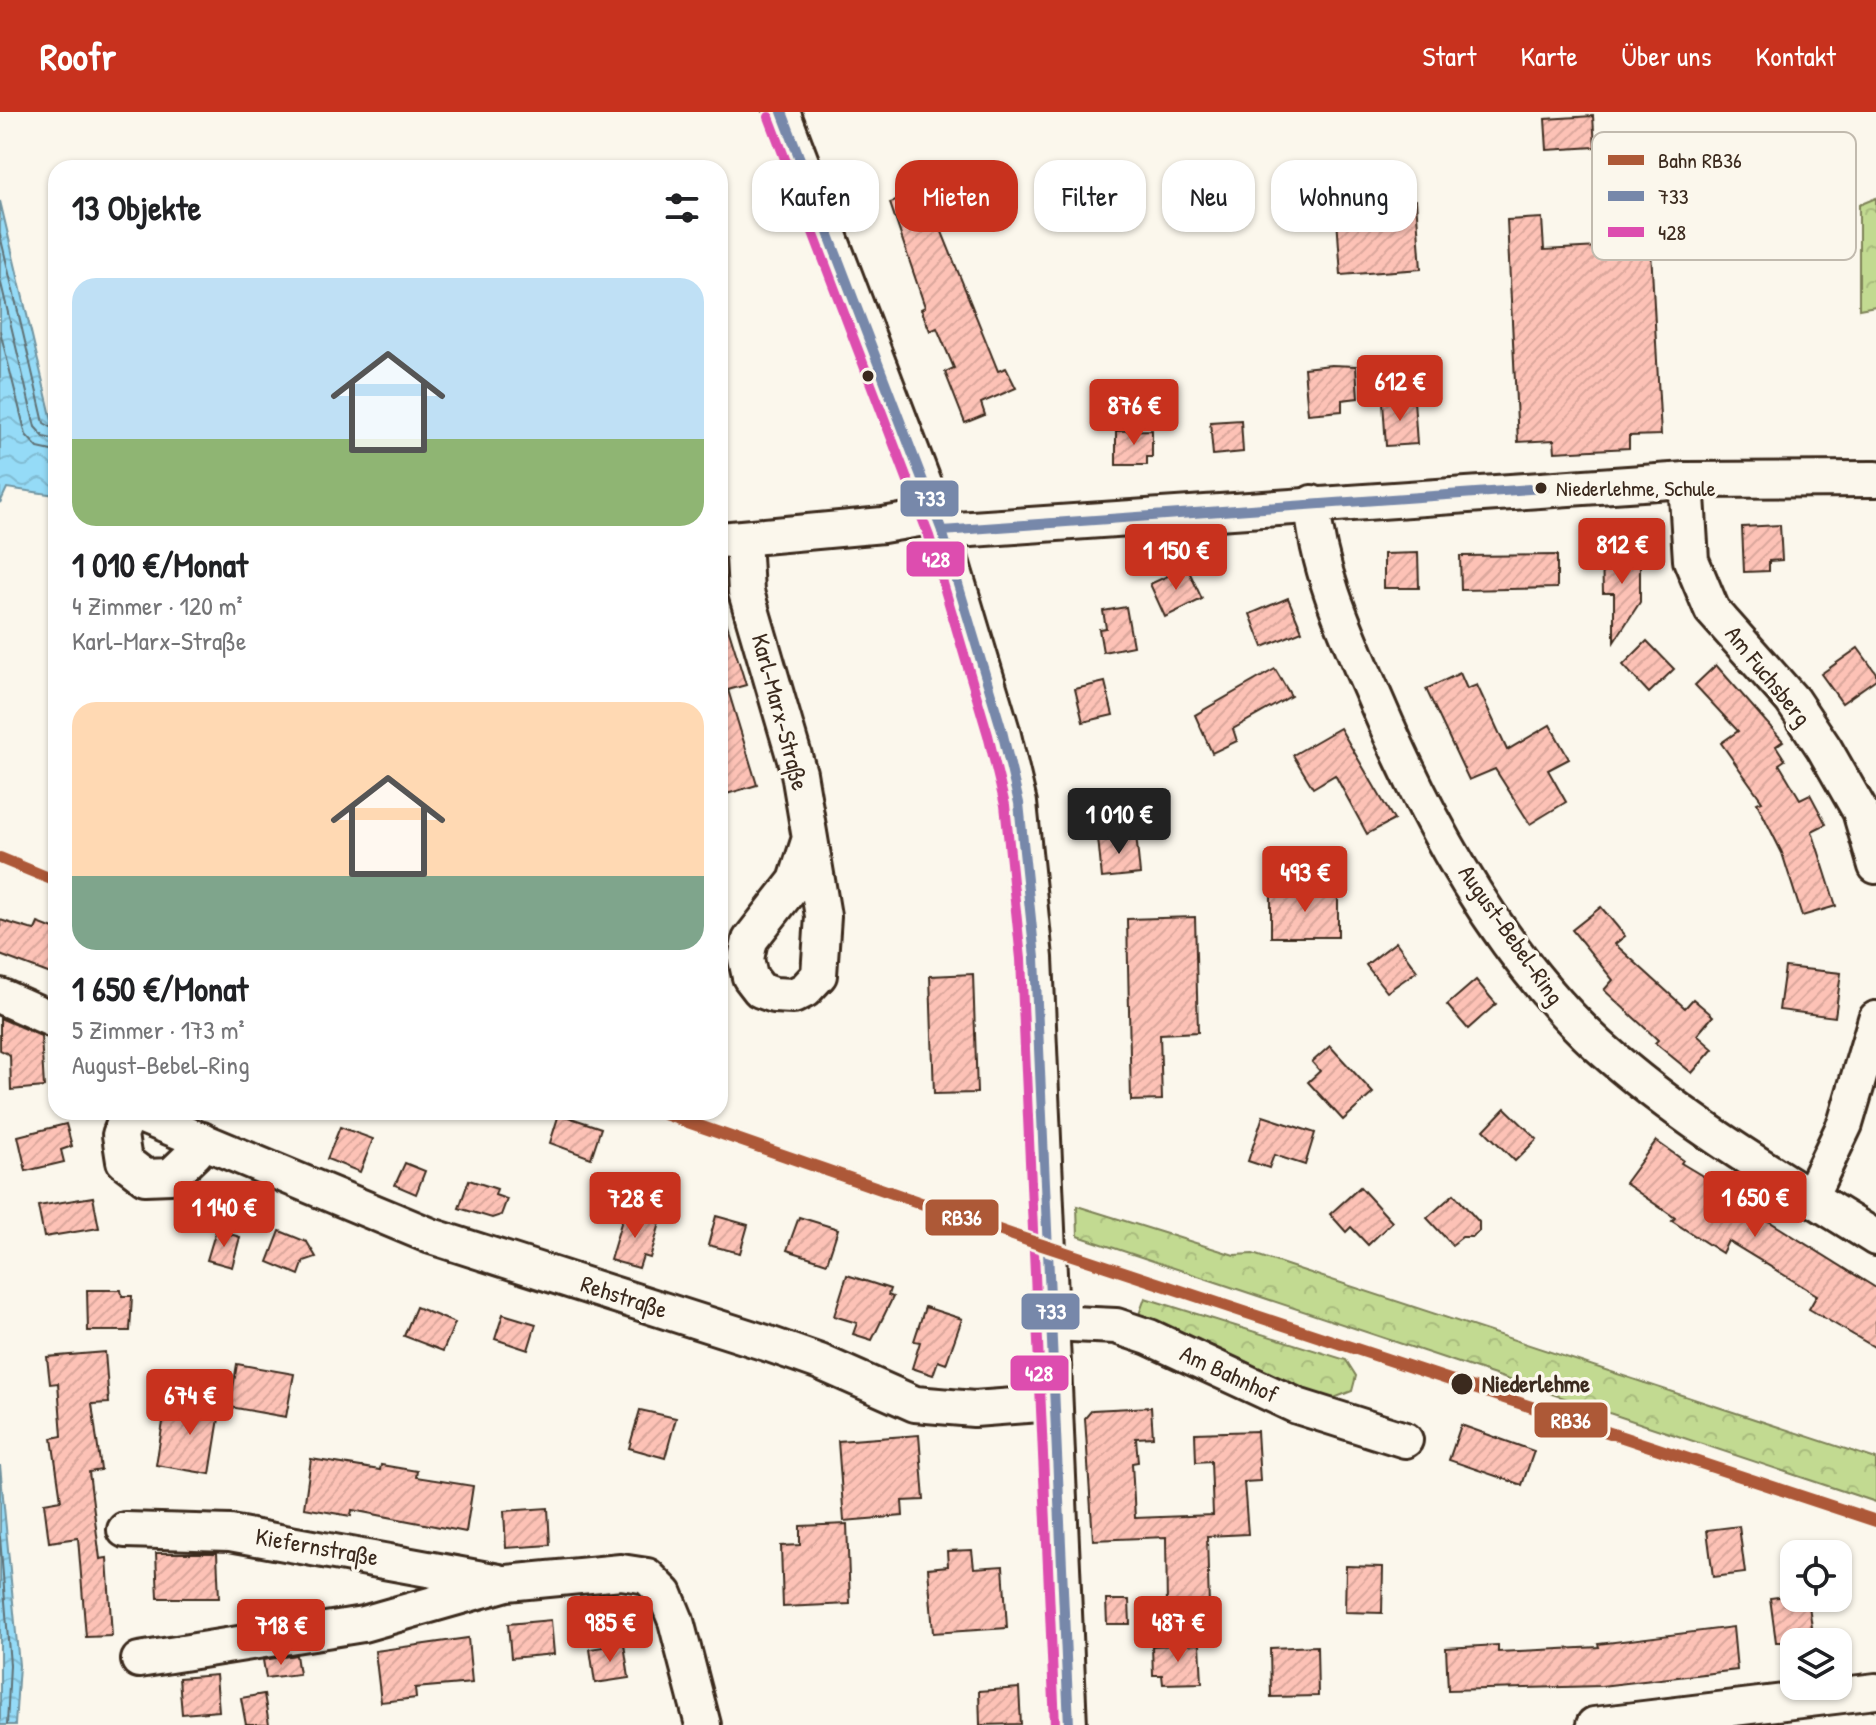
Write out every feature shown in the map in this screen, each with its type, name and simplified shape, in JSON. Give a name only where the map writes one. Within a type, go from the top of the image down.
[{"type":"street","points":[[782,112],[939,523],[1002,731],[1025,846],[1035,958],[1069,1725]]},
{"type":"street","name":"Karl-Marx-Straße","points":[[810,838],[783,713],[732,540],[883,525],[1686,480],[1876,479]]},
{"type":"street","name":"Am Fuchsberg","points":[[1686,480],[1691,560],[1712,610],[1783,688],[1824,748],[1860,811],[1876,866]]},
{"type":"street","name":"August-Bebel-Ring","points":[[1312,503],[1321,563],[1343,628],[1391,736],[1471,885],[1549,994],[1628,1071],[1733,1151],[1876,1238]]},
{"type":"street","points":[[0,996],[48,1017]]},
{"type":"street","points":[[1810,1197],[1845,1124],[1876,1019]]},
{"type":"street","name":"Rehstraße","points":[[127,1120],[120,1135],[124,1161],[145,1177],[171,1176],[195,1153],[202,1140]]},
{"type":"street","name":"Rehstraße","points":[[151,1120],[431,1236],[793,1352],[915,1404],[974,1409],[1054,1403]]},
{"type":"street","name":"Am Bahnhof","points":[[1050,1323],[1116,1326],[1149,1337],[1297,1406],[1405,1440]]},
{"type":"street","name":"Kiefernstraße","points":[[125,1530],[230,1533],[507,1583]]},
{"type":"street","name":"Kiefernstraße","points":[[139,1660],[363,1624],[507,1583],[621,1572],[647,1576],[665,1594],[676,1621],[703,1725]]},
{"type":"street","points":[[1594,1725],[1876,1691]]},
{"type":"green space","points":[[1876,198],[1876,306],[1859,309],[1859,205]]},
{"type":"green space","points":[[1077,1206],[1234,1255],[1253,1254],[1876,1459],[1876,1502],[1078,1236]]},
{"type":"green space","points":[[1145,1298],[1346,1360],[1356,1376],[1352,1391],[1334,1398],[1302,1397],[1137,1320]]},
{"type":"water","points":[[0,201],[48,403],[48,494],[7,488],[0,503]]},
{"type":"water","points":[[0,1465],[19,1665],[15,1725],[0,1725]]},
{"type":"building","points":[[1593,116],[1592,147],[1547,150],[1545,119]]},
{"type":"building","points":[[895,201],[895,218],[890,203]]},
{"type":"building","points":[[1417,214],[1421,269],[1341,275],[1338,232],[1417,232]]},
{"type":"building","points":[[1542,218],[1544,250],[1592,247],[1592,260],[1652,260],[1661,435],[1629,436],[1629,448],[1555,452],[1554,440],[1518,442],[1507,220]]},
{"type":"building","points":[[900,232],[942,232],[998,371],[1006,368],[1016,388],[981,403],[985,415],[965,423],[945,372],[954,368],[937,328],[930,331],[921,309],[925,307]]},
{"type":"building","points":[[1356,366],[1358,398],[1342,400],[1342,411],[1308,414],[1304,368]]},
{"type":"building","points":[[1414,400],[1417,444],[1386,446],[1383,402]]},
{"type":"building","points":[[1241,420],[1243,452],[1213,455],[1210,422]]},
{"type":"building","points":[[1152,430],[1152,457],[1147,457],[1147,465],[1116,465],[1116,431]]},
{"type":"building","points":[[1780,525],[1782,560],[1769,561],[1769,571],[1744,572],[1742,527]]},
{"type":"building","points":[[1418,553],[1419,588],[1384,588],[1384,554]]},
{"type":"building","points":[[1640,553],[1640,602],[1614,642],[1614,593],[1603,593],[1602,554]]},
{"type":"building","points":[[1557,555],[1557,588],[1461,590],[1460,556]]},
{"type":"building","points":[[1187,567],[1202,599],[1165,617],[1150,584]]},
{"type":"building","points":[[1288,598],[1302,631],[1263,647],[1250,614]]},
{"type":"building","points":[[1126,607],[1133,646],[1103,652],[1099,629],[1106,628],[1103,611]]},
{"type":"building","points":[[728,628],[746,685],[728,690]]},
{"type":"building","points":[[1647,641],[1674,669],[1649,693],[1623,665]]},
{"type":"building","points":[[1858,648],[1876,673],[1876,679],[1842,703],[1821,674]]},
{"type":"building","points":[[1716,665],[1783,741],[1776,746],[1785,760],[1779,764],[1800,799],[1810,794],[1826,824],[1812,831],[1836,906],[1802,916],[1782,853],[1757,803],[1762,801],[1721,743],[1738,731],[1695,685]]},
{"type":"building","points":[[1275,669],[1291,696],[1233,729],[1237,741],[1212,753],[1195,715]]},
{"type":"building","points":[[1460,673],[1467,689],[1477,685],[1507,750],[1550,725],[1569,759],[1548,770],[1566,802],[1530,824],[1495,769],[1469,780],[1426,689]]},
{"type":"building","points":[[1105,682],[1113,715],[1083,722],[1075,689]]},
{"type":"building","points":[[728,690],[757,785],[728,794]]},
{"type":"building","points":[[1340,728],[1394,820],[1367,834],[1335,775],[1313,788],[1293,755]]},
{"type":"building","points":[[1136,834],[1140,874],[1102,878],[1098,838]]},
{"type":"building","points":[[1338,891],[1338,937],[1271,937],[1271,892]]},
{"type":"building","points":[[1601,907],[1625,936],[1615,944],[1685,1008],[1693,999],[1713,1016],[1697,1035],[1713,1049],[1692,1073],[1655,1043],[1658,1040],[1604,990],[1613,980],[1572,930]]},
{"type":"building","points":[[1195,917],[1198,1032],[1160,1034],[1162,1100],[1131,1101],[1127,919]]},
{"type":"building","points":[[0,920],[35,930],[38,923],[48,927],[48,973],[0,955]]},
{"type":"building","points":[[1396,942],[1417,971],[1387,992],[1366,965]]},
{"type":"building","points":[[1785,967],[1841,973],[1835,1017],[1779,1010]]},
{"type":"building","points":[[973,974],[977,1093],[934,1094],[930,976]]},
{"type":"building","points":[[1476,980],[1496,1004],[1468,1029],[1447,1005]]},
{"type":"building","points":[[0,1018],[41,1036],[44,1087],[11,1090],[10,1055],[0,1050]]},
{"type":"building","points":[[1330,1046],[1373,1093],[1343,1120],[1308,1082],[1320,1071],[1312,1062]]},
{"type":"building","points":[[1505,1108],[1537,1139],[1515,1161],[1484,1130]]},
{"type":"building","points":[[1263,1116],[1315,1133],[1305,1165],[1274,1155],[1269,1168],[1248,1161]]},
{"type":"building","points":[[557,1120],[577,1120],[601,1128],[591,1158],[550,1143]]},
{"type":"building","points":[[66,1124],[72,1146],[61,1150],[64,1162],[26,1171],[18,1136]]},
{"type":"building","points":[[340,1127],[373,1139],[360,1172],[327,1159]]},
{"type":"building","points":[[1656,1141],[1683,1160],[1681,1163],[1751,1205],[1748,1208],[1876,1288],[1876,1348],[1809,1309],[1817,1295],[1728,1241],[1722,1253],[1672,1221],[1675,1218],[1625,1183]]},
{"type":"building","points":[[405,1163],[425,1171],[416,1194],[395,1185]]},
{"type":"building","points":[[469,1180],[497,1189],[495,1195],[507,1199],[501,1215],[492,1218],[459,1208]]},
{"type":"building","points":[[1360,1187],[1392,1222],[1368,1245],[1351,1227],[1346,1232],[1330,1214]]},
{"type":"building","points":[[1454,1194],[1479,1222],[1479,1231],[1472,1237],[1462,1237],[1452,1245],[1427,1218]]},
{"type":"building","points":[[93,1197],[99,1228],[44,1237],[38,1206]]},
{"type":"building","points":[[624,1213],[660,1223],[650,1258],[643,1256],[639,1268],[610,1260]]},
{"type":"building","points":[[716,1216],[748,1225],[740,1253],[708,1245]]},
{"type":"building","points":[[799,1217],[838,1229],[827,1263],[787,1250]]},
{"type":"building","points":[[216,1230],[240,1237],[232,1267],[207,1260]]},
{"type":"building","points":[[280,1231],[307,1242],[316,1257],[304,1261],[299,1275],[268,1262]]},
{"type":"building","points":[[847,1275],[890,1289],[888,1295],[893,1297],[872,1340],[853,1334],[857,1323],[834,1316]]},
{"type":"building","points":[[87,1290],[121,1290],[122,1296],[132,1296],[130,1331],[88,1331]]},
{"type":"building","points":[[416,1307],[455,1323],[443,1351],[404,1336]]},
{"type":"building","points":[[925,1307],[962,1319],[946,1364],[938,1361],[933,1375],[912,1368],[920,1342],[914,1341]]},
{"type":"building","points":[[503,1314],[536,1324],[528,1350],[495,1339]]},
{"type":"building","points":[[105,1352],[109,1403],[92,1404],[101,1470],[89,1472],[100,1559],[107,1558],[112,1636],[86,1637],[78,1538],[49,1542],[44,1503],[61,1500],[52,1438],[62,1436],[58,1383],[50,1384],[47,1357]]},
{"type":"building","points":[[237,1364],[294,1374],[286,1417],[230,1407]]},
{"type":"building","points":[[177,1399],[221,1406],[210,1474],[156,1465],[164,1416],[174,1418]]},
{"type":"building","points":[[1151,1407],[1153,1437],[1136,1438],[1138,1462],[1132,1463],[1135,1518],[1213,1515],[1211,1461],[1196,1462],[1195,1433],[1257,1431],[1260,1481],[1244,1482],[1248,1534],[1207,1536],[1209,1607],[1199,1607],[1200,1637],[1167,1608],[1166,1537],[1093,1540],[1085,1418],[1092,1410]]},
{"type":"building","points":[[640,1410],[676,1418],[665,1458],[629,1448]]},
{"type":"building","points":[[1461,1425],[1534,1451],[1522,1485],[1449,1460]]},
{"type":"building","points":[[919,1435],[924,1500],[902,1501],[903,1516],[844,1521],[838,1441]]},
{"type":"building","points":[[311,1459],[380,1470],[381,1465],[417,1471],[416,1477],[473,1486],[466,1532],[352,1510],[351,1516],[304,1508]]},
{"type":"building","points":[[548,1508],[550,1545],[506,1548],[504,1511]]},
{"type":"building","points":[[847,1524],[850,1604],[783,1607],[781,1546],[800,1545],[800,1526]]},
{"type":"building","points":[[1739,1526],[1745,1573],[1713,1577],[1707,1530]]},
{"type":"building","points":[[972,1550],[974,1568],[1003,1566],[1007,1628],[933,1633],[928,1568],[948,1566],[947,1551]]},
{"type":"building","points":[[156,1553],[217,1553],[219,1598],[158,1598]]},
{"type":"building","points":[[1346,1566],[1383,1567],[1382,1613],[1345,1612]]},
{"type":"building","points":[[1780,1597],[1780,1612],[1810,1612],[1812,1628],[1780,1628],[1780,1642],[1776,1642],[1770,1598]]},
{"type":"building","points":[[1106,1600],[1129,1600],[1130,1624],[1107,1624]]},
{"type":"building","points":[[551,1620],[554,1654],[511,1658],[508,1624]]},
{"type":"building","points":[[1733,1627],[1737,1670],[1601,1686],[1448,1690],[1446,1648],[1498,1645],[1498,1652],[1599,1647],[1598,1644]]},
{"type":"building","points":[[468,1638],[472,1683],[415,1688],[416,1698],[381,1702],[375,1651]]},
{"type":"building","points":[[624,1644],[629,1678],[595,1683],[590,1649]]},
{"type":"building","points":[[1200,1644],[1202,1683],[1163,1684],[1162,1675],[1153,1675],[1152,1646]]},
{"type":"building","points":[[1317,1646],[1318,1696],[1271,1697],[1270,1648]]},
{"type":"building","points":[[296,1655],[299,1674],[266,1678],[263,1660]]},
{"type":"building","points":[[216,1675],[219,1711],[182,1714],[179,1678]]},
{"type":"building","points":[[1019,1688],[1021,1724],[980,1725],[979,1691]]},
{"type":"building","points":[[264,1694],[269,1725],[246,1725],[241,1698]]},
{"type":"rail line","name":"RB36","points":[[0,858],[48,878]]},
{"type":"rail line","name":"RB36","points":[[682,1120],[1030,1241],[1876,1521]]},
{"type":"transit line","name":"733","points":[[782,112],[942,531],[1002,731],[1019,803],[1035,958],[1069,1725]]},
{"type":"transit line","name":"428","points":[[769,117],[929,536],[988,735],[1005,805],[1021,959],[1055,1725]]},
{"type":"transit line","name":"733","points":[[942,531],[1544,488]]},
{"type":"place","name":"Niederlehme, Schule","points":[[1541,488]]},
{"type":"place","name":"Niederlehme","points":[[1462,1384]]}]
